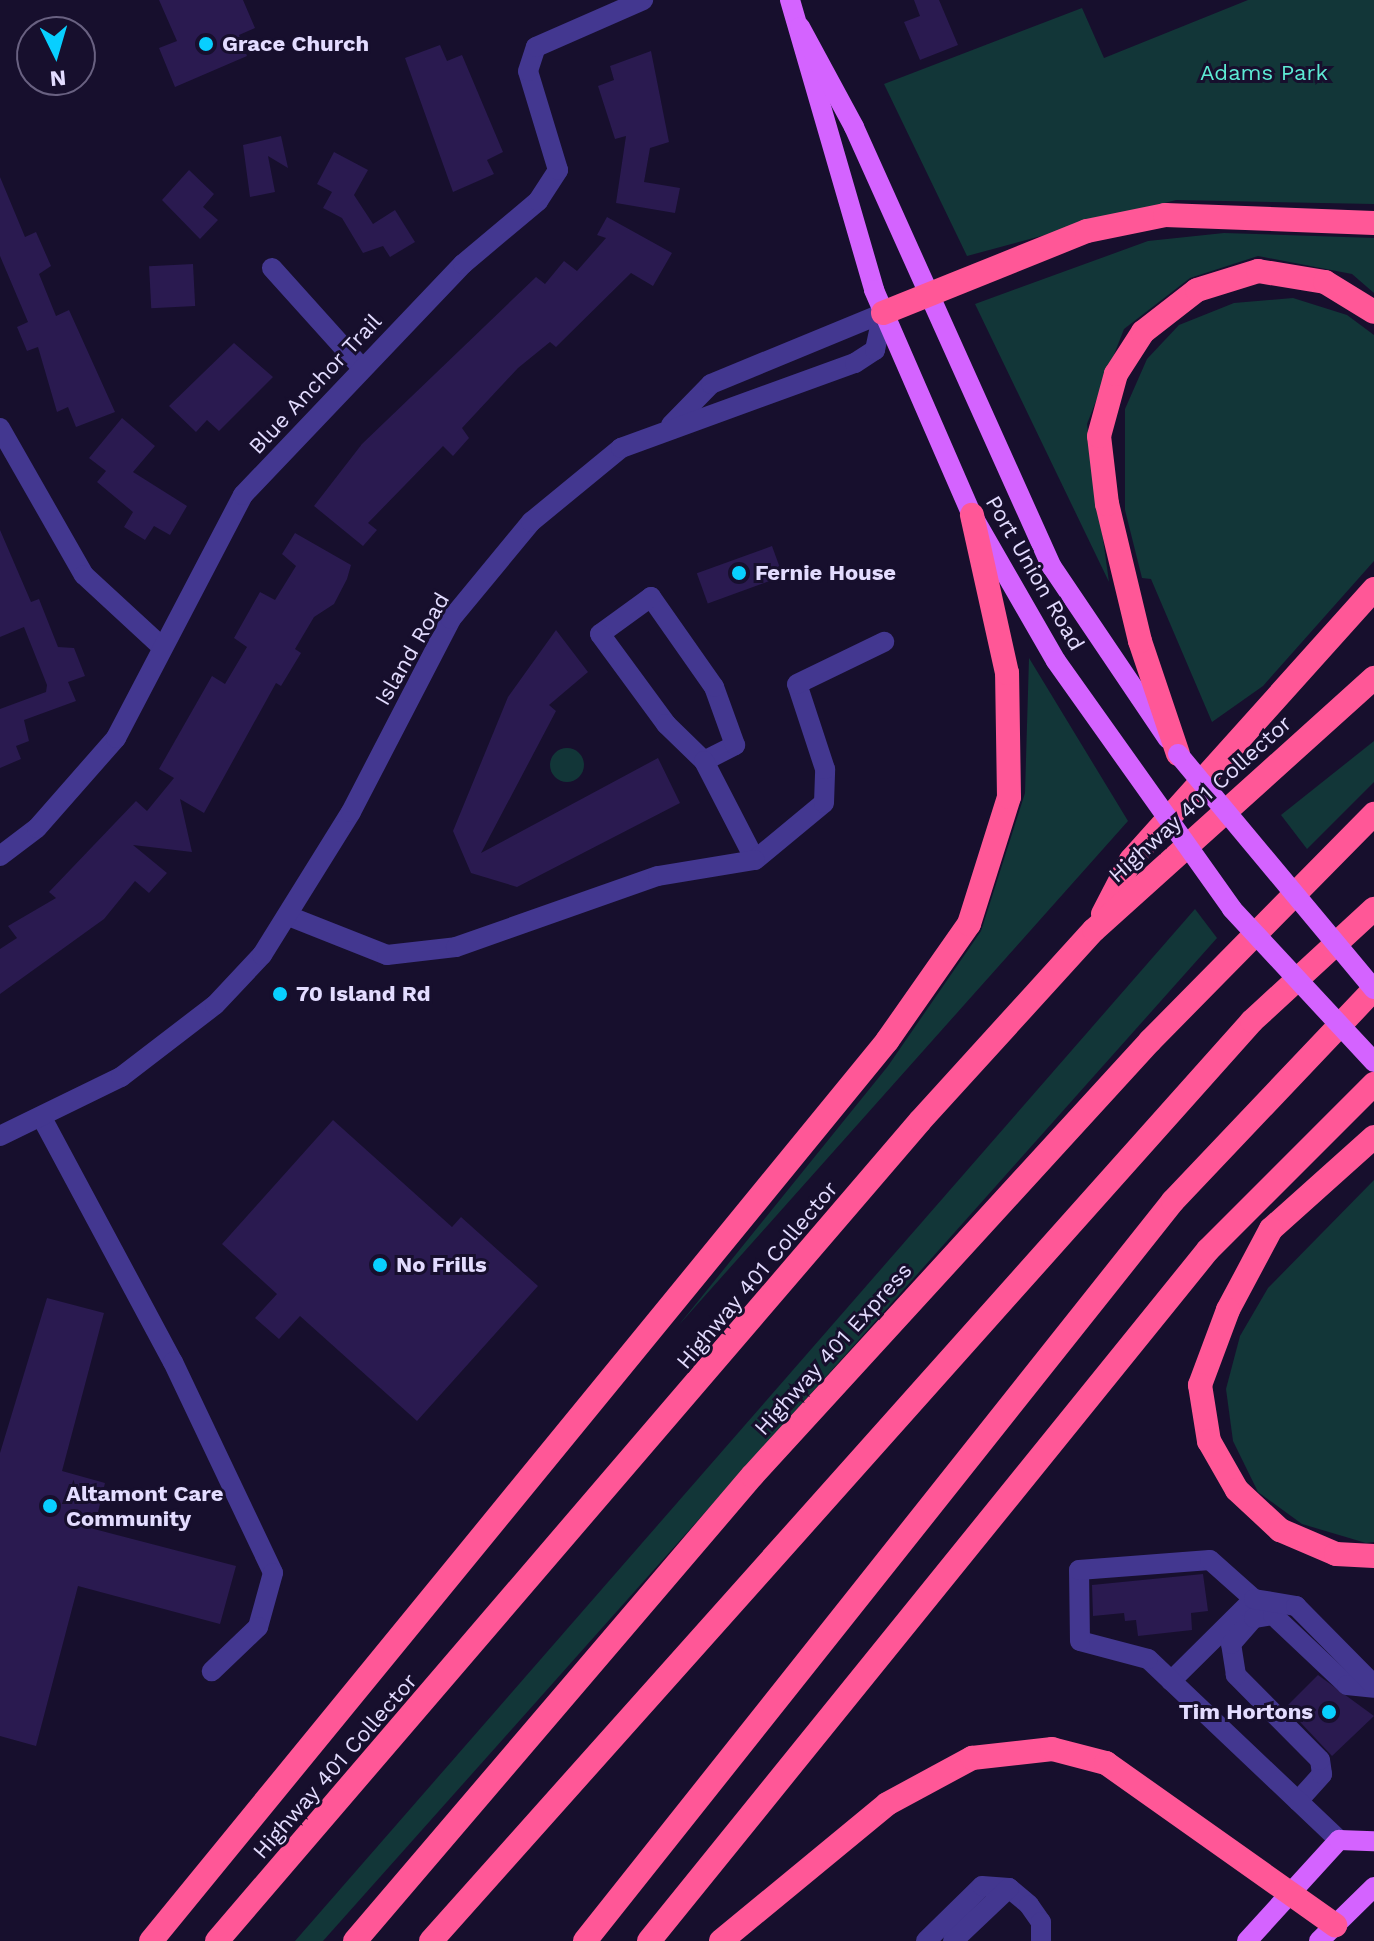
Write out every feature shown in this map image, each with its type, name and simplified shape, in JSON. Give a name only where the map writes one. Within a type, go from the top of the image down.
[{"type":"highway","points":[[883,313],[927,292],[1087,231],[1165,215],[1374,223]]},
{"type":"highway","points":[[1178,754],[1140,641],[1115,548],[1099,436],[1116,374],[1143,332],[1197,290],[1258,271],[1325,282],[1374,312]]},
{"type":"highway","points":[[151,1941],[887,1041],[969,924],[1009,797],[1007,673],[972,515]]},
{"type":"highway","points":[[1094,930],[1131,860],[1374,589]]},
{"type":"highway","name":"Highway 401 Collector","points":[[217,1941],[920,1121],[1094,930],[1374,678]]},
{"type":"highway","name":"Highway 401 Express","points":[[355,1941],[752,1476],[1150,1041],[1374,814]]},
{"type":"highway","points":[[431,1941],[1252,1021],[1374,909]]},
{"type":"highway","points":[[585,1941],[1173,1201],[1374,989]]},
{"type":"highway","points":[[649,1941],[1208,1250],[1374,1084]]},
{"type":"highway","points":[[1374,1137],[1271,1229],[1228,1310],[1200,1385],[1209,1441],[1237,1490],[1280,1530],[1336,1554],[1374,1556]]},
{"type":"highway","points":[[721,1941],[887,1804],[972,1758],[1052,1749],[1106,1763],[1144,1787],[1327,1933]]},
{"type":"main road","name":"Port Union Road","points":[[790,0],[800,27],[835,170],[883,313],[972,515],[1056,661],[1232,909],[1374,1062]]},
{"type":"main road","name":"Port Union Road","points":[[800,27],[854,127],[1052,567],[1178,754],[1374,989]]},
{"type":"main road","points":[[1247,1941],[1339,1840],[1374,1841]]},
{"type":"main road","points":[[1327,1933],[1374,1887]]},
{"type":"street","name":"Blue Anchor Trail","points":[[0,856],[37,828],[116,738],[243,495],[361,367],[538,201],[558,170],[528,71],[536,47],[643,0]]},
{"type":"street","points":[[272,268],[361,367]]},
{"type":"street","name":"Island Road","points":[[669,427],[711,384],[883,313]]},
{"type":"street","name":"Island Road","points":[[0,1136],[42,1118],[168,1043],[215,1005],[291,917],[451,619],[531,522],[621,448],[669,427],[855,363],[875,350],[883,313]]},
{"type":"street","points":[[0,428],[9,475],[84,575],[162,647]]},
{"type":"street","points":[[704,761],[735,745],[714,687],[651,597],[600,634],[666,724],[704,761],[755,860]]},
{"type":"street","points":[[291,917],[387,955],[456,947],[658,876],[755,860],[824,803],[825,769],[797,684],[884,642]]},
{"type":"street","points":[[42,1118],[173,1362],[273,1573],[258,1627],[212,1671]]},
{"type":"street","points":[[1339,1840],[1148,1659],[1080,1641],[1079,1570],[1210,1560],[1254,1599],[1296,1606],[1374,1686]]},
{"type":"street","points":[[1171,1681],[1254,1599]]},
{"type":"street","points":[[1298,1801],[1322,1774],[1320,1760],[1236,1675],[1231,1644],[1254,1618],[1273,1615],[1347,1685],[1374,1686]]},
{"type":"street","points":[[926,1941],[982,1886],[1009,1888],[1041,1922],[1041,1941]]},
{"type":"street","points":[[953,1941],[1009,1888]]},
{"type":"green space","name":"Adams Park","points":[[1248,0],[1374,0],[1374,204],[1176,200],[967,256],[884,84],[1082,8],[1104,58]]},
{"type":"green space","points":[[1224,233],[1374,238],[1374,293],[1352,274],[1258,256],[1190,278],[1124,329],[1087,424],[1109,582],[975,304],[1148,241]]},
{"type":"green space","points":[[1293,298],[1347,315],[1374,335],[1374,561],[1263,686],[1212,722],[1151,579],[1142,578],[1125,510],[1125,409],[1147,359],[1179,325],[1234,303]]},
{"type":"green space","points":[[1029,658],[1128,821],[678,1326],[888,1066],[981,931],[1025,793]]},
{"type":"green space","points":[[1374,741],[1374,782],[1307,849],[1281,815]]},
{"type":"green space","points":[[567,748],[579,753],[584,765],[579,777],[567,782],[555,777],[550,765],[555,753]]},
{"type":"green space","points":[[1195,909],[1217,938],[323,1941],[295,1941]]},
{"type":"green space","points":[[1374,1180],[1374,1542],[1366,1543],[1302,1524],[1258,1492],[1233,1441],[1226,1389],[1240,1336],[1268,1288]]},
{"type":"building","name":"Grace Church","points":[[159,0],[243,0],[255,28],[239,35],[247,56],[175,87],[159,48],[177,41]]},
{"type":"building","points":[[914,0],[939,0],[958,45],[920,60],[904,22],[920,16]]},
{"type":"building","points":[[440,45],[447,61],[462,55],[503,152],[487,160],[494,174],[453,192],[405,58]]},
{"type":"building","points":[[651,51],[669,142],[650,148],[644,182],[680,188],[675,213],[616,203],[626,136],[615,139],[598,86],[614,80],[610,66]]},
{"type":"building","points":[[281,136],[288,168],[268,156],[275,192],[250,197],[243,145]]},
{"type":"building","points":[[334,152],[368,170],[354,195],[373,224],[395,210],[415,242],[390,257],[383,246],[363,253],[342,218],[323,208],[332,192],[317,184]]},
{"type":"building","points":[[189,170],[214,194],[203,207],[218,220],[200,239],[162,200]]},
{"type":"building","points":[[0,177],[25,237],[36,232],[51,266],[39,274],[56,316],[69,310],[115,412],[76,427],[68,407],[57,412],[38,347],[27,351],[17,327],[28,322],[0,256]]},
{"type":"building","points":[[607,217],[672,253],[653,286],[631,273],[556,347],[550,342],[518,368],[462,428],[469,438],[453,456],[443,446],[368,523],[377,530],[363,546],[314,506],[362,444],[536,277],[545,284],[564,261],[577,271],[606,238],[597,235]]},
{"type":"building","points":[[193,264],[195,306],[151,308],[149,266]]},
{"type":"building","points":[[234,343],[273,377],[219,431],[207,420],[196,432],[169,406]]},
{"type":"building","points":[[122,418],[155,446],[133,472],[187,506],[170,535],[154,526],[145,540],[124,527],[133,512],[97,482],[106,471],[89,458]]},
{"type":"building","points":[[0,530],[31,602],[39,599],[58,647],[74,648],[85,676],[68,682],[76,701],[24,720],[29,741],[16,746],[21,759],[0,768],[0,709],[46,692],[47,685],[24,627],[0,637]]},
{"type":"building","points":[[295,533],[351,565],[347,579],[334,604],[314,617],[295,649],[301,653],[281,686],[276,683],[204,813],[180,799],[192,852],[133,845],[167,873],[149,893],[135,881],[104,919],[0,994],[0,949],[17,938],[8,926],[56,898],[49,892],[136,801],[147,811],[174,778],[159,769],[212,676],[225,684],[247,647],[234,638],[260,592],[275,600],[296,566],[282,554]]},
{"type":"building","name":"Fernie House","points":[[772,546],[783,576],[708,603],[697,573]]},
{"type":"building","points":[[556,630],[588,672],[549,705],[556,711],[481,853],[658,758],[680,803],[517,887],[471,873],[453,831],[508,697]]},
{"type":"building","name":"No Frills","points":[[333,1120],[452,1227],[461,1217],[538,1286],[417,1421],[300,1316],[279,1339],[255,1318],[277,1294],[222,1244]]},
{"type":"building","name":"Altamont Care Community","points":[[47,1298],[104,1313],[62,1471],[105,1483],[94,1529],[236,1566],[220,1624],[78,1586],[36,1746],[0,1736],[0,1453]]},
{"type":"building","points":[[1203,1574],[1208,1611],[1191,1613],[1192,1630],[1138,1636],[1136,1620],[1125,1621],[1124,1613],[1093,1616],[1092,1585]]},
{"type":"building","name":"Tim Hortons","points":[[1318,1675],[1374,1716],[1332,1756],[1286,1707]]},
{"type":"place","name":"Grace Church","points":[[206,44]]},
{"type":"place","name":"Fernie House","points":[[739,573]]},
{"type":"place","name":"70 Island Rd","points":[[280,994]]},
{"type":"place","name":"No Frills","points":[[380,1265]]},
{"type":"place","name":"Altamont Care Community","points":[[50,1506]]},
{"type":"place","name":"Tim Hortons","points":[[1329,1712]]}]
